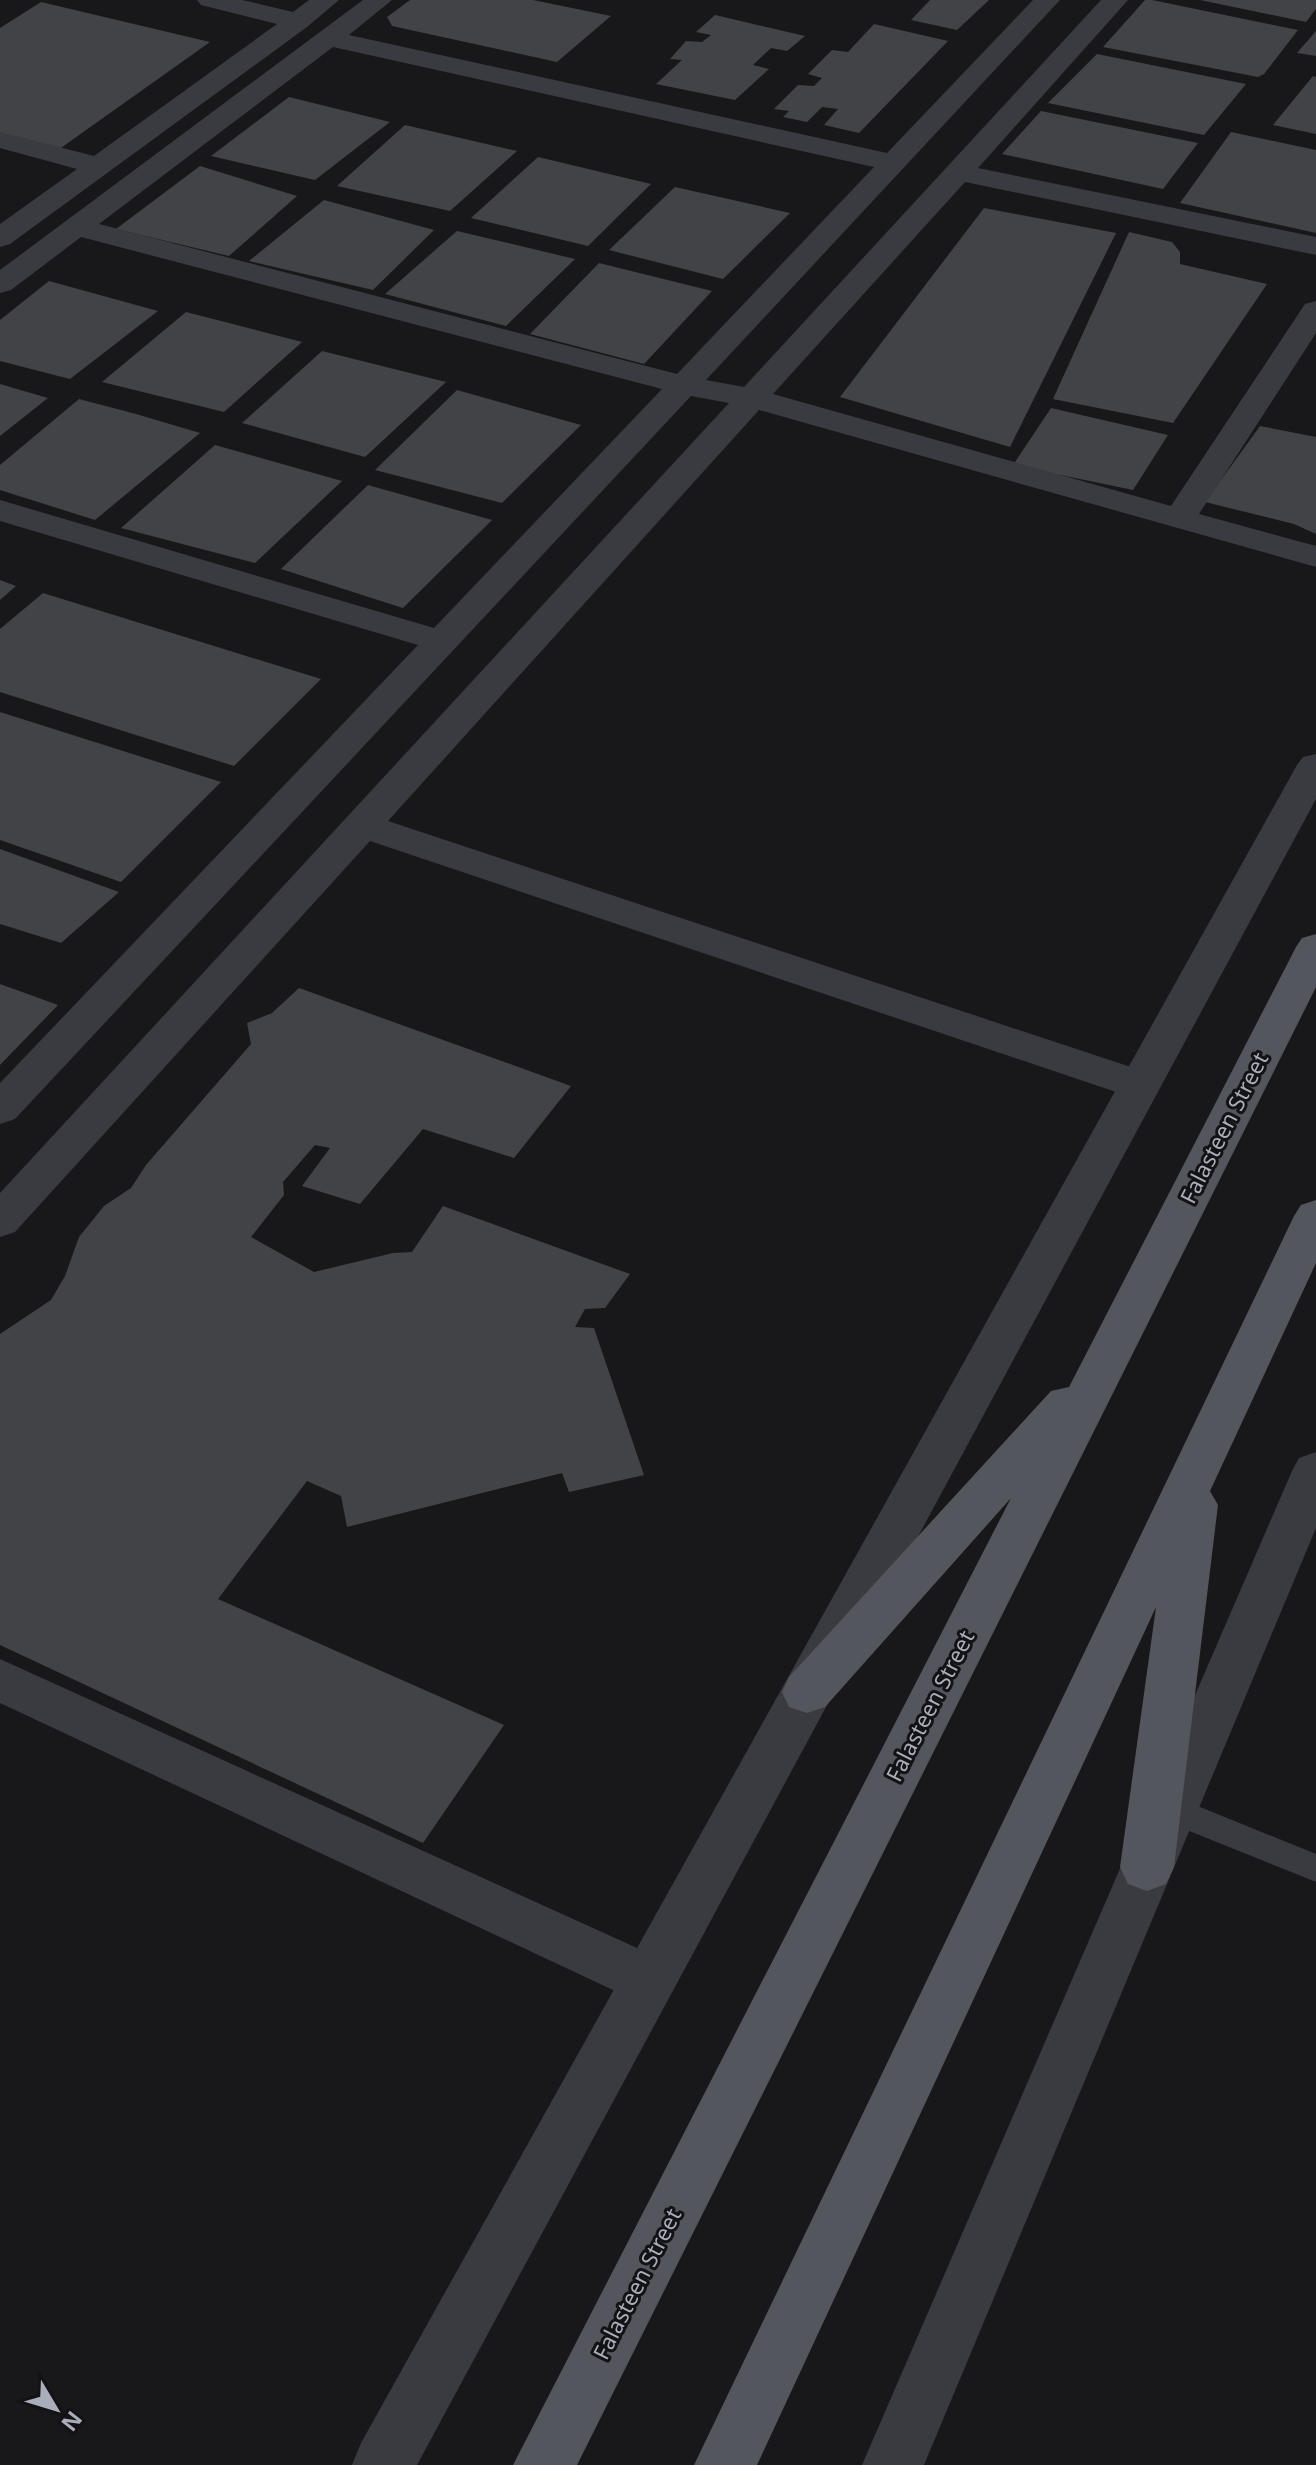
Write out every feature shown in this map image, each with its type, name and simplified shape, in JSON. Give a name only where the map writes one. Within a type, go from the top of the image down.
[{"type":"main road","name":"Falasteen Street","points":[[544,2465],[1316,947]]},
{"type":"main road","points":[[725,2465],[1316,1216]]},
{"type":"main road","points":[[807,1692],[1106,1361]]},
{"type":"main road","points":[[1147,1867],[1199,1463]]},
{"type":"street","points":[[210,0],[298,21]]},
{"type":"street","points":[[0,238],[326,0]]},
{"type":"street","points":[[0,284],[379,0]]},
{"type":"street","points":[[0,1109],[1047,0]]},
{"type":"street","points":[[0,1221],[1115,0]]},
{"type":"street","points":[[328,38],[894,163]]},
{"type":"street","points":[[0,140],[99,166]]},
{"type":"street","points":[[958,172],[1316,246]]},
{"type":"street","points":[[77,227],[684,385],[752,398],[1316,557]]},
{"type":"street","points":[[1180,518],[1316,310]]},
{"type":"street","points":[[0,510],[442,641]]},
{"type":"street","points":[[383,2465],[1316,765]]},
{"type":"street","points":[[362,825],[1140,1085]]},
{"type":"street","points":[[893,2465],[1316,1471]]},
{"type":"street","points":[[0,1680],[649,1980]]},
{"type":"lane","points":[[1173,1810],[1316,1868]]},
{"type":"building","points":[[410,0],[533,0],[611,16],[557,62],[392,26],[387,17]]},
{"type":"building","points":[[930,0],[989,0],[957,30],[911,20]]},
{"type":"building","points":[[1145,0],[1298,30],[1264,74],[1258,77],[1103,47]]},
{"type":"building","points":[[1200,0],[1316,0],[1316,9],[1306,22]]},
{"type":"building","points":[[41,2],[210,42],[58,150],[0,135],[0,28]]},
{"type":"building","points":[[715,15],[805,36],[787,51],[771,48],[753,65],[769,69],[735,100],[656,84],[682,60],[670,59],[686,41],[702,42],[711,35],[696,32]]},
{"type":"building","points":[[874,24],[948,41],[859,133],[824,125],[838,109],[822,107],[807,122],[783,117],[789,111],[774,109],[798,85],[814,86],[822,78],[808,74],[832,50],[848,52]]},
{"type":"building","points":[[1316,31],[1316,56],[1297,53]]},
{"type":"building","points":[[1097,54],[1246,84],[1204,135],[1048,103]]},
{"type":"building","points":[[1313,76],[1316,77],[1316,134],[1273,125]]},
{"type":"building","points":[[289,97],[390,122],[315,180],[211,156]]},
{"type":"building","points":[[1041,111],[1198,143],[1163,189],[1002,154]]},
{"type":"building","points":[[405,125],[517,151],[450,211],[337,186]]},
{"type":"building","points":[[1231,132],[1316,150],[1316,233],[1180,203]]},
{"type":"building","points":[[538,157],[651,184],[588,246],[471,218]]},
{"type":"building","points":[[200,166],[297,196],[229,256],[116,229]]},
{"type":"building","points":[[675,187],[790,213],[723,279],[609,250]]},
{"type":"building","points":[[324,200],[434,230],[373,290],[249,261]]},
{"type":"building","points":[[984,208],[1116,233],[1010,447],[840,397]]},
{"type":"building","points":[[457,231],[575,259],[506,326],[385,294]]},
{"type":"building","points":[[1129,232],[1172,242],[1180,252],[1180,264],[1267,284],[1173,423],[1053,399]]},
{"type":"building","points":[[599,263],[712,291],[644,364],[530,334]]},
{"type":"building","points":[[49,281],[158,311],[70,379],[0,361],[0,320]]},
{"type":"building","points":[[186,312],[302,342],[224,412],[102,382]]},
{"type":"building","points":[[322,351],[446,382],[365,457],[242,423]]},
{"type":"building","points":[[0,384],[48,398],[0,436]]},
{"type":"building","points":[[457,390],[581,425],[502,503],[375,470]]},
{"type":"building","points":[[79,399],[200,433],[95,520],[0,490],[0,465]]},
{"type":"building","points":[[1051,408],[1168,435],[1133,490],[1013,465]]},
{"type":"building","points":[[1260,426],[1316,437],[1316,534],[1294,524],[1205,502]]},
{"type":"building","points":[[215,445],[342,481],[255,563],[121,528]]},
{"type":"building","points":[[368,485],[492,520],[403,608],[281,569]]},
{"type":"building","points":[[0,580],[16,586],[0,600]]},
{"type":"building","points":[[43,593],[321,679],[234,766],[0,692],[0,629]]},
{"type":"building","points":[[0,712],[221,782],[121,882],[0,840]]},
{"type":"building","points":[[0,849],[119,892],[61,943],[0,924]]},
{"type":"building","points":[[0,984],[58,1005],[0,1065]]},
{"type":"building","points":[[299,988],[571,1086],[514,1158],[423,1129],[360,1204],[302,1186],[330,1148],[315,1145],[283,1182],[284,1195],[251,1237],[314,1272],[393,1253],[412,1252],[443,1206],[630,1274],[605,1308],[585,1309],[575,1327],[594,1328],[644,1475],[569,1492],[562,1473],[347,1527],[341,1496],[307,1481],[218,1599],[504,1725],[423,1843],[0,1645],[0,1334],[51,1300],[65,1276],[79,1237],[104,1206],[131,1188],[146,1165],[251,1044],[247,1023],[272,1013]]}]
